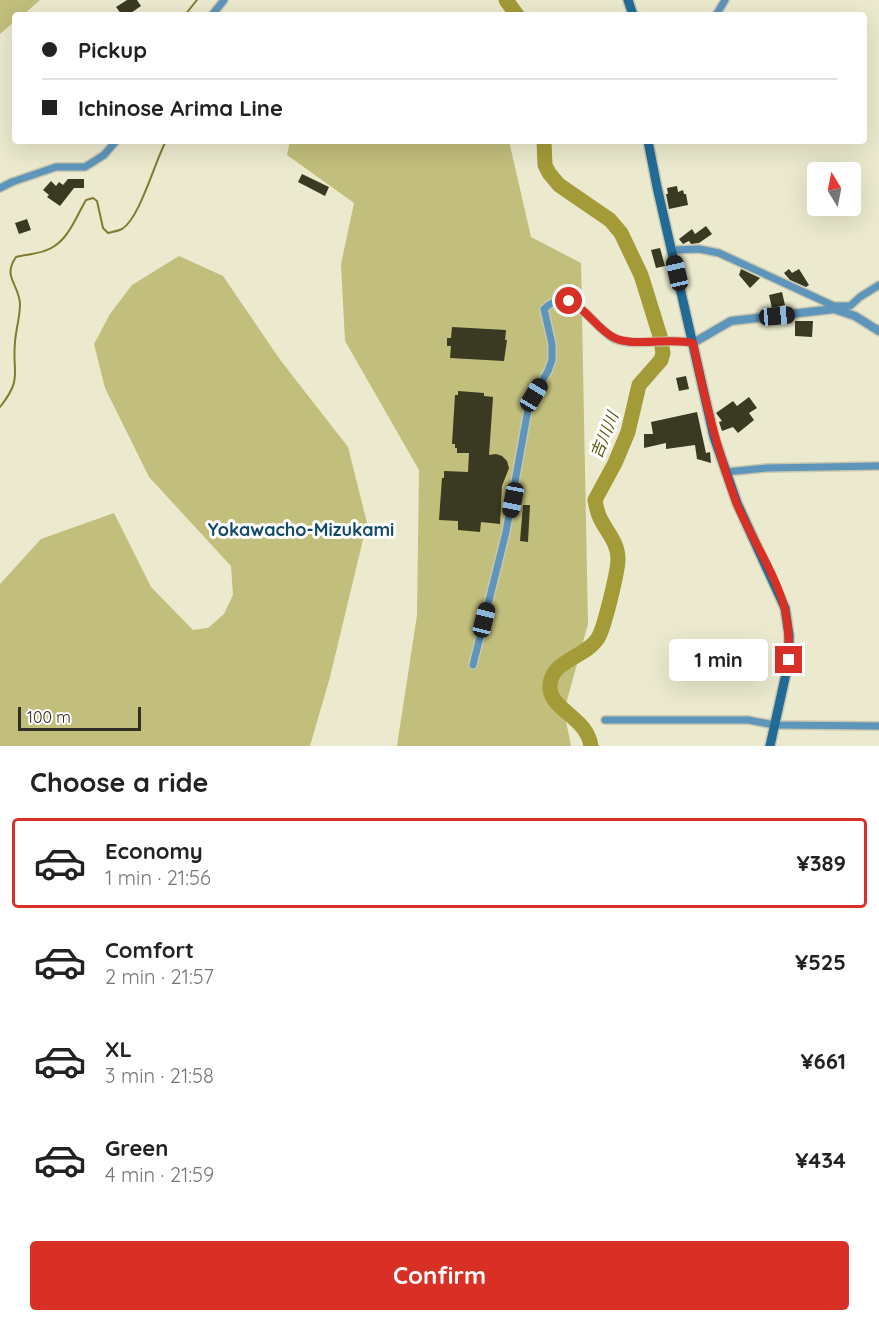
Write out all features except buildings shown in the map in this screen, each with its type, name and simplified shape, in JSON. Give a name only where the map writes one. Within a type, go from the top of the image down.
[{"type":"main road","points":[[649,144],[672,250],[688,342],[714,438],[748,530],[785,608],[789,635],[789,660],[770,746]]},
{"type":"street","points":[[214,12],[224,0]]},
{"type":"street","points":[[0,188],[56,167],[85,167],[104,155],[113,144]]},
{"type":"street","points":[[672,250],[699,249],[719,253],[855,316],[879,331]]},
{"type":"street","points":[[473,665],[506,532],[529,404],[552,360],[552,344],[544,309],[550,303],[569,301],[578,305],[613,338],[649,343],[688,342],[731,321],[850,306],[879,285]]},
{"type":"street","points":[[726,472],[766,468],[879,466]]},
{"type":"street","points":[[605,720],[748,720],[775,725],[879,726]]},
{"type":"shaded area","points":[[0,0],[40,0],[26,12],[12,12],[12,24],[0,34]]},
{"type":"shaded area","points":[[289,144],[510,144],[531,237],[581,263],[588,624],[564,711],[571,746],[397,746],[417,615],[419,470],[345,341],[341,264],[354,203],[287,155]]},
{"type":"shaded area","points":[[179,256],[223,276],[281,361],[348,447],[367,523],[330,677],[310,746],[0,746],[0,584],[41,539],[114,513],[151,587],[193,630],[208,628],[224,614],[233,595],[231,566],[149,477],[105,388],[94,344],[110,314],[132,285]]},
{"type":"waterway","points":[[187,12],[197,0]]},
{"type":"waterway","name":"吉川川","points":[[506,0],[515,12]]},
{"type":"waterway","points":[[0,407],[12,389],[15,376],[14,353],[20,304],[11,270],[16,257],[45,251],[59,243],[86,200],[93,198],[97,201],[103,228],[108,233],[122,229],[129,223],[141,202],[165,144]]},
{"type":"waterway","name":"吉川川","points":[[544,144],[545,165],[559,185],[610,220],[621,233],[641,275],[663,353],[661,360],[639,385],[628,432],[615,463],[595,500],[602,523],[616,547],[618,559],[601,633],[592,645],[561,665],[551,679],[552,696],[583,728],[591,746]]},
{"type":"district","name":"Yokawacho-Mizukami","points":[[301,529]]},
{"type":"route","points":[[569,301],[578,305],[613,338],[649,343],[683,341],[693,343],[714,438],[748,530],[785,608],[789,635],[789,660]]}]
